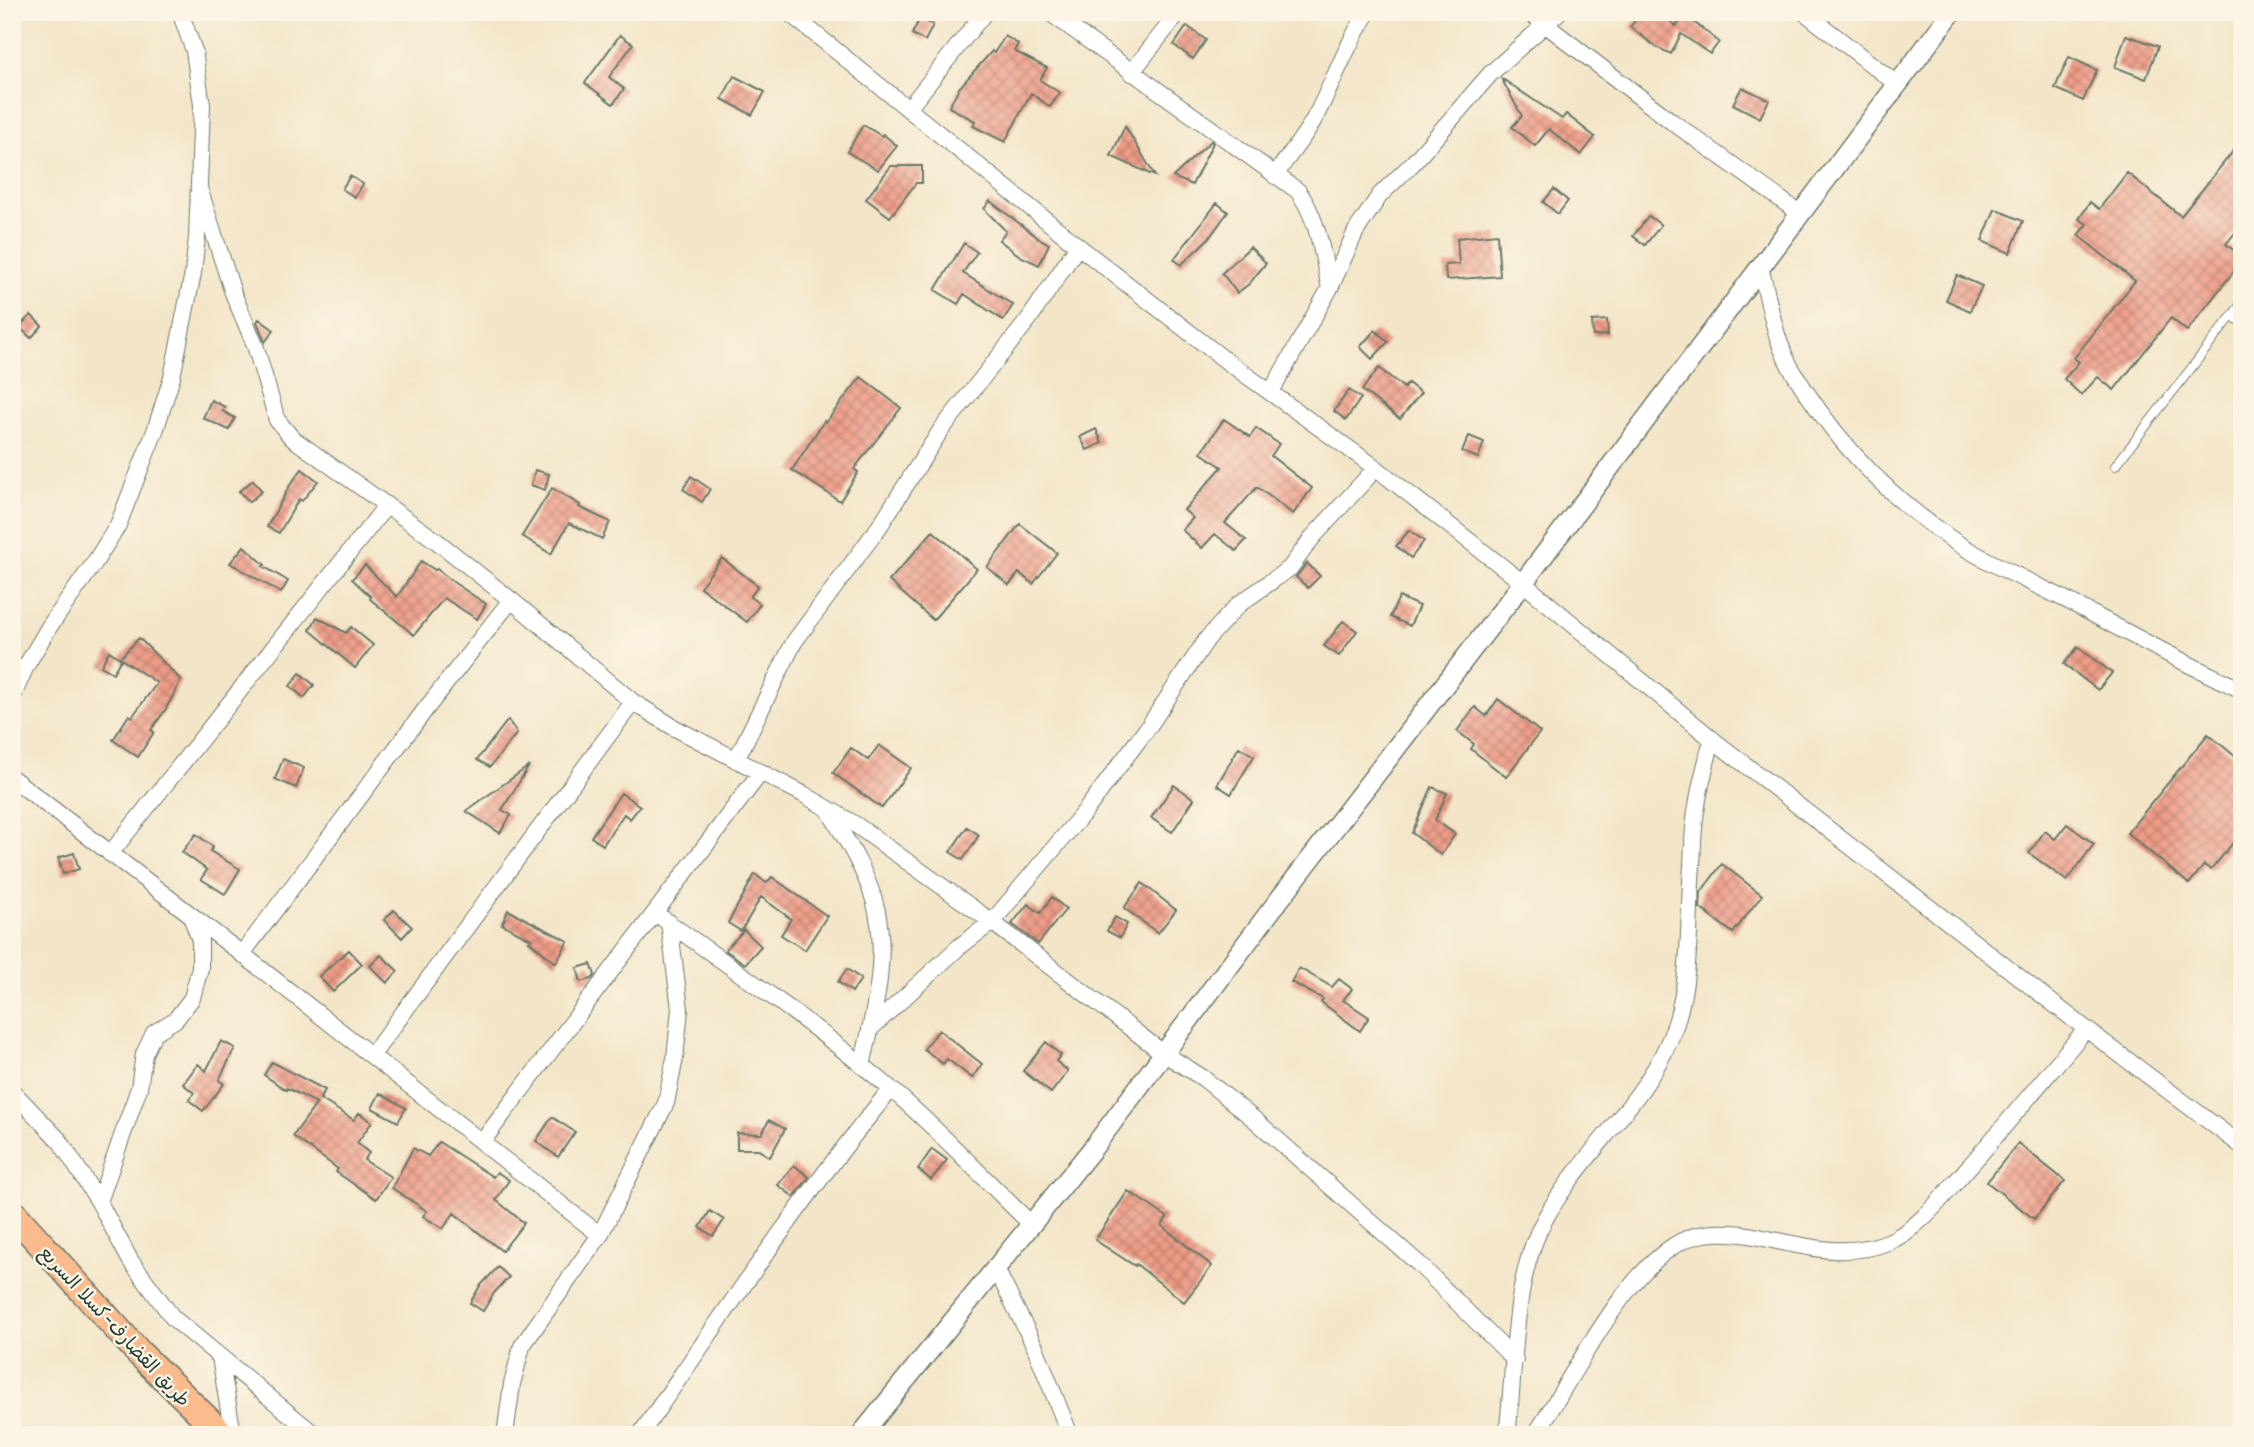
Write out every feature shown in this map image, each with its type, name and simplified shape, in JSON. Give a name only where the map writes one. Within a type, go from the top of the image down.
[{"type":"highway","name":"طريق القضارف-كسلا السريع","points":[[12,1212],[139,1353],[223,1435]]},
{"type":"street","points":[[12,698],[48,627],[118,525],[155,431],[172,376],[187,308],[197,237],[202,105],[194,51],[180,12]]},
{"type":"street","points":[[788,12],[1078,246],[1376,468],[1523,583],[1712,739],[2086,1029],[2242,1146]]},
{"type":"street","points":[[908,108],[985,12]]},
{"type":"street","points":[[1049,12],[1298,191],[1310,207],[1316,224],[1330,288]]},
{"type":"street","points":[[1131,73],[1179,12]]},
{"type":"street","points":[[1275,176],[1312,122],[1351,37],[1368,12]]},
{"type":"street","points":[[1529,12],[1671,121],[1801,214]]},
{"type":"street","points":[[1271,392],[1330,288],[1356,231],[1381,195],[1414,162],[1491,73],[1559,12]]},
{"type":"street","points":[[1804,12],[1898,85]]},
{"type":"street","points":[[862,1435],[1093,1147],[1523,583],[1952,12]]},
{"type":"street","points":[[199,188],[233,293],[255,345],[277,420],[292,438],[511,600],[633,702],[856,825],[992,922],[1163,1053],[1203,1078],[1255,1119],[1419,1264],[1515,1360]]},
{"type":"street","points":[[736,760],[794,642],[860,554],[941,430],[1029,318],[1078,246]]},
{"type":"street","points":[[1760,267],[1790,366],[1819,410],[1866,469],[1908,508],[1956,542],[2184,664],[2242,690]]},
{"type":"street","points":[[870,1029],[959,947],[992,922],[1094,799],[1149,726],[1207,639],[1238,605],[1290,568],[1312,538],[1376,468]]},
{"type":"street","points":[[110,854],[386,506]]},
{"type":"street","points":[[243,954],[425,710],[511,600]]},
{"type":"street","points":[[372,1055],[633,702]]},
{"type":"street","points":[[1507,1435],[1517,1311],[1528,1262],[1545,1218],[1575,1173],[1643,1087],[1676,1024],[1685,984],[1696,807],[1712,739]]},
{"type":"street","points":[[482,1142],[761,772]]},
{"type":"street","points":[[12,778],[243,954],[600,1235]]},
{"type":"street","points":[[827,808],[859,862],[875,901],[881,941],[879,976],[862,1066]]},
{"type":"street","points":[[655,913],[782,1003],[891,1089],[945,1138],[1030,1223]]},
{"type":"street","points":[[99,1202],[139,1087],[144,1054],[154,1033],[176,1019],[192,998],[201,968],[200,940],[191,915]]},
{"type":"street","points":[[505,1435],[512,1384],[522,1346],[600,1235],[666,1103],[680,1009],[669,922]]},
{"type":"street","points":[[1535,1435],[1622,1296],[1647,1266],[1673,1247],[1695,1236],[1721,1233],[1749,1235],[1834,1252],[1868,1249],[1892,1240],[1927,1214],[2086,1029]]},
{"type":"street","points":[[640,1435],[786,1225],[842,1148],[891,1089]]},
{"type":"street","points":[[12,1091],[60,1141],[99,1202],[130,1260],[173,1318],[315,1435]]},
{"type":"street","points":[[995,1267],[1035,1347],[1070,1435]]},
{"type":"street","points":[[220,1357],[233,1435]]},
{"type":"lane","points":[[2115,467],[2242,303]]},
{"type":"lane","points":[[2232,316],[2242,323]]},
{"type":"building","points":[[1642,12],[1659,12],[1676,26],[1685,15],[1719,42],[1710,54],[1681,34],[1671,54],[1656,47],[1630,27]]},
{"type":"building","points":[[920,18],[933,25],[925,41],[912,34]]},
{"type":"building","points":[[1187,26],[1206,40],[1193,59],[1174,45]]},
{"type":"building","points":[[620,35],[633,44],[609,77],[624,89],[613,104],[585,83]]},
{"type":"building","points":[[2126,35],[2158,46],[2146,79],[2115,67]]},
{"type":"building","points":[[1005,36],[1018,44],[1014,51],[1047,68],[1040,80],[1060,93],[1050,107],[1031,93],[1005,142],[973,126],[975,121],[949,107],[959,88],[992,51],[994,53]]},
{"type":"building","points":[[2069,57],[2097,70],[2083,101],[2055,88]]},
{"type":"building","points":[[734,76],[765,92],[752,115],[722,99]]},
{"type":"building","points":[[1501,78],[1562,119],[1566,114],[1595,137],[1581,155],[1549,129],[1535,146],[1512,127],[1522,116]]},
{"type":"building","points":[[1742,87],[1769,100],[1760,118],[1733,104]]},
{"type":"building","points":[[863,125],[882,136],[883,134],[897,146],[878,170],[847,152]]},
{"type":"building","points":[[1125,126],[1155,176],[1111,156]]},
{"type":"building","points":[[2242,140],[2242,224],[2226,244],[2242,257],[2242,261],[2187,331],[2171,318],[2114,390],[2098,377],[2081,395],[2064,379],[2079,362],[2074,358],[2135,281],[2078,235],[2087,224],[2079,219],[2090,202],[2099,209],[2127,173],[2181,216]]},
{"type":"building","points":[[1211,141],[1213,143],[1192,185],[1173,177]]},
{"type":"building","points":[[891,166],[922,166],[922,183],[916,183],[890,217],[866,199]]},
{"type":"building","points":[[350,176],[363,184],[355,197],[342,189]]},
{"type":"building","points":[[1554,189],[1568,201],[1558,214],[1543,202]]},
{"type":"building","points":[[990,201],[1049,244],[1039,265],[1020,256],[999,240],[1006,231],[984,209]]},
{"type":"building","points":[[1217,203],[1228,212],[1209,238],[1181,265],[1174,259]]},
{"type":"building","points":[[1995,209],[2023,221],[2010,253],[1982,241]]},
{"type":"building","points":[[1649,216],[1661,225],[1645,245],[1633,236]]},
{"type":"building","points":[[1497,234],[1500,276],[1446,280],[1445,265],[1459,264],[1457,238]]},
{"type":"building","points":[[964,243],[977,252],[963,273],[1013,305],[1003,320],[964,294],[958,304],[935,290]]},
{"type":"building","points":[[1250,247],[1266,263],[1249,284],[1237,293],[1222,273]]},
{"type":"building","points":[[1957,275],[1982,286],[1970,311],[1946,300]]},
{"type":"building","points":[[31,315],[42,326],[31,338],[19,327]]},
{"type":"building","points":[[259,319],[274,330],[265,342],[257,322]]},
{"type":"building","points":[[1607,320],[1608,335],[1593,336],[1592,321]]},
{"type":"building","points":[[1375,330],[1388,342],[1372,359],[1360,347]]},
{"type":"building","points":[[1379,368],[1404,388],[1408,383],[1421,393],[1400,419],[1362,390]]},
{"type":"building","points":[[861,377],[901,408],[854,469],[858,472],[840,501],[792,470],[824,421],[826,422]]},
{"type":"building","points":[[1349,390],[1361,398],[1346,420],[1334,411]]},
{"type":"building","points":[[211,400],[225,407],[222,411],[235,418],[229,430],[203,418]]},
{"type":"building","points":[[1224,419],[1250,437],[1256,428],[1279,444],[1271,456],[1312,488],[1293,514],[1257,487],[1225,523],[1246,540],[1236,551],[1215,534],[1202,548],[1182,530],[1193,518],[1184,510],[1222,467],[1201,453]]},
{"type":"building","points":[[1096,429],[1102,443],[1087,450],[1080,437]]},
{"type":"building","points":[[1469,436],[1484,442],[1478,458],[1462,452]]},
{"type":"building","points":[[302,469],[318,481],[302,501],[299,499],[279,533],[267,527]]},
{"type":"building","points":[[535,470],[549,474],[545,490],[531,485]]},
{"type":"building","points":[[691,476],[710,489],[702,502],[683,489]]},
{"type":"building","points":[[253,480],[262,491],[249,502],[239,491]]},
{"type":"building","points":[[552,488],[580,505],[579,507],[610,522],[602,539],[569,523],[551,554],[522,536]]},
{"type":"building","points":[[1020,524],[1057,553],[1033,584],[1019,573],[1009,585],[987,567]]},
{"type":"building","points":[[1409,530],[1424,541],[1411,558],[1396,546]]},
{"type":"building","points":[[933,531],[977,569],[933,620],[889,581]]},
{"type":"building","points":[[244,546],[265,565],[263,566],[288,581],[281,593],[230,563]]},
{"type":"building","points":[[722,558],[758,586],[750,597],[760,604],[747,622],[700,587]]},
{"type":"building","points":[[421,561],[437,569],[486,604],[477,619],[444,598],[414,635],[370,599],[352,579],[365,565],[397,597]]},
{"type":"building","points":[[1307,563],[1320,576],[1308,588],[1296,577]]},
{"type":"building","points":[[1399,597],[1419,606],[1410,626],[1390,617]]},
{"type":"building","points":[[317,617],[346,633],[351,627],[373,645],[355,668],[310,630]]},
{"type":"building","points":[[1343,621],[1357,631],[1339,656],[1324,646]]},
{"type":"building","points":[[139,638],[181,680],[138,757],[113,740],[129,715],[132,717],[157,683],[121,659],[113,673],[101,666],[109,651],[120,658]]},
{"type":"building","points":[[2078,647],[2112,673],[2098,690],[2064,664]]},
{"type":"building","points":[[300,673],[314,685],[304,698],[290,686]]},
{"type":"building","points":[[1498,699],[1540,732],[1506,777],[1471,749],[1474,744],[1457,731],[1475,707],[1486,716]]},
{"type":"building","points":[[508,720],[517,733],[490,767],[477,760]]},
{"type":"building","points":[[2208,734],[2242,762],[2242,832],[2211,870],[2204,865],[2189,884],[2127,833]]},
{"type":"building","points":[[879,745],[911,768],[882,808],[833,773],[851,748],[868,760]]},
{"type":"building","points":[[1239,747],[1254,756],[1231,794],[1217,785]]},
{"type":"building","points":[[283,759],[304,768],[296,788],[275,779]]},
{"type":"building","points":[[529,766],[502,810],[511,815],[500,833],[466,811]]},
{"type":"building","points":[[1174,785],[1194,799],[1172,832],[1151,818]]},
{"type":"building","points":[[1432,787],[1447,793],[1435,820],[1455,834],[1441,855],[1412,833]]},
{"type":"building","points":[[621,793],[640,806],[630,819],[624,814],[603,845],[591,837]]},
{"type":"building","points":[[2067,824],[2094,844],[2067,881],[2029,853],[2045,831],[2055,839]]},
{"type":"building","points":[[967,827],[979,835],[963,860],[950,852]]},
{"type":"building","points":[[196,834],[213,847],[210,851],[240,869],[225,894],[201,879],[207,870],[182,852]]},
{"type":"building","points":[[74,853],[79,869],[63,874],[58,858]]},
{"type":"building","points":[[1722,864],[1762,895],[1733,933],[1700,908],[1701,892]]},
{"type":"building","points":[[755,874],[766,883],[772,877],[827,916],[805,950],[781,935],[791,919],[761,897],[741,931],[728,923]]},
{"type":"building","points":[[1142,883],[1176,910],[1158,933],[1124,908]]},
{"type":"building","points":[[1052,897],[1066,909],[1038,944],[1012,924],[1028,904],[1040,913]]},
{"type":"building","points":[[394,910],[412,927],[402,938],[384,920]]},
{"type":"building","points":[[508,910],[568,941],[556,963],[529,941],[531,939],[502,924]]},
{"type":"building","points":[[1115,917],[1127,924],[1120,938],[1107,931]]},
{"type":"building","points":[[744,930],[761,946],[745,964],[725,950]]},
{"type":"building","points":[[349,950],[362,964],[333,992],[319,976]]},
{"type":"building","points":[[381,955],[398,971],[387,983],[370,966]]},
{"type":"building","points":[[591,964],[595,975],[592,979],[581,982],[577,968]]},
{"type":"building","points":[[1299,968],[1332,987],[1339,979],[1352,989],[1343,1000],[1369,1017],[1360,1031],[1321,1002],[1323,999],[1291,982]]},
{"type":"building","points":[[847,969],[861,979],[852,992],[838,982]]},
{"type":"building","points":[[939,1030],[982,1064],[972,1078],[947,1059],[943,1064],[924,1049]]},
{"type":"building","points":[[221,1041],[235,1048],[219,1080],[224,1084],[203,1111],[189,1100],[194,1093],[183,1084],[198,1064],[206,1071]]},
{"type":"building","points":[[1046,1042],[1061,1055],[1056,1061],[1068,1071],[1051,1093],[1023,1071]]},
{"type":"building","points":[[272,1062],[325,1090],[320,1099],[354,1120],[359,1113],[372,1122],[357,1143],[369,1153],[364,1160],[391,1177],[376,1199],[336,1172],[338,1169],[293,1136],[317,1103],[287,1088],[286,1090],[264,1075]]},
{"type":"building","points":[[380,1093],[406,1108],[398,1122],[372,1108]]},
{"type":"building","points":[[552,1117],[575,1132],[558,1157],[536,1141]]},
{"type":"building","points":[[769,1120],[785,1129],[770,1157],[757,1149],[737,1149],[737,1133],[762,1134]]},
{"type":"building","points":[[439,1142],[493,1177],[497,1172],[509,1180],[496,1200],[524,1223],[502,1251],[454,1213],[443,1229],[423,1216],[427,1211],[392,1188],[413,1148],[428,1156]]},
{"type":"building","points":[[2018,1143],[2065,1181],[2034,1219],[1987,1182]]},
{"type":"building","points":[[932,1149],[947,1160],[931,1180],[918,1169]]},
{"type":"building","points":[[794,1165],[809,1177],[794,1197],[778,1185]]},
{"type":"building","points":[[1128,1191],[1167,1217],[1162,1226],[1212,1266],[1184,1302],[1136,1264],[1135,1266],[1095,1240]]},
{"type":"building","points":[[710,1211],[724,1220],[713,1236],[700,1227]]},
{"type":"building","points":[[498,1267],[509,1277],[494,1293],[483,1311],[470,1303],[480,1286]]}]
